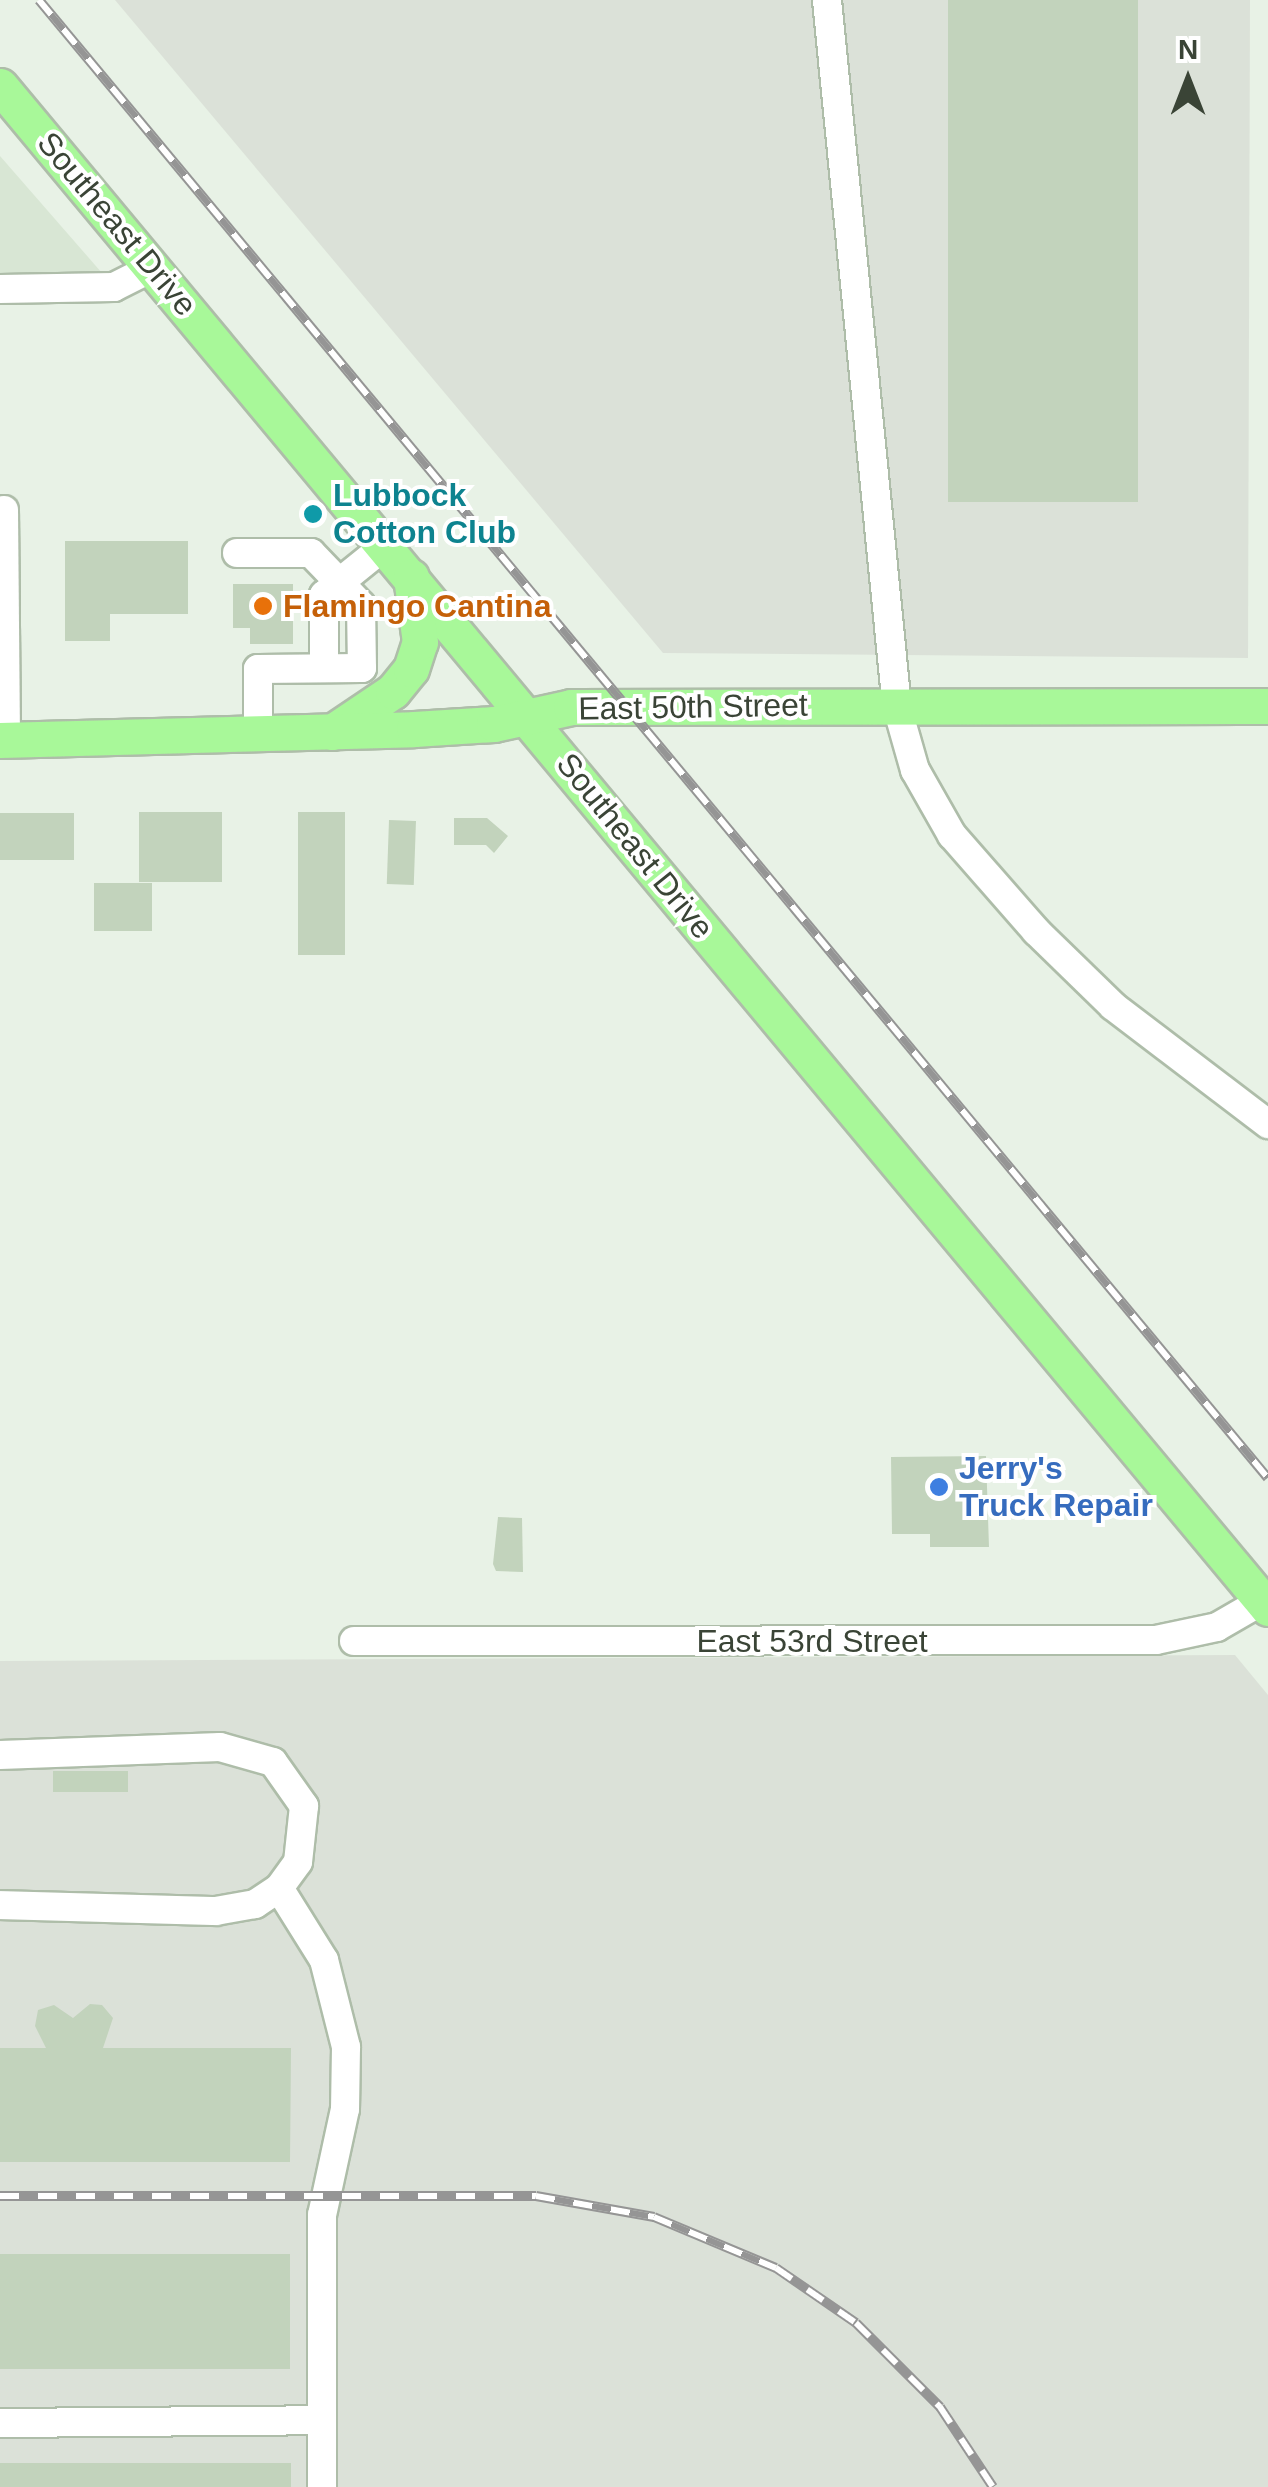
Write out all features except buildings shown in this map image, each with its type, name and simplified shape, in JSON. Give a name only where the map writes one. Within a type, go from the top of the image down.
[{"type":"main road","name":"Southeast Drive","points":[[0,86],[410,571],[1265,1605]]},
{"type":"main road","points":[[332,732],[393,691],[410,670],[420,642],[410,571]]},
{"type":"main road","name":"East 50th Street","points":[[3,740],[332,732],[530,717],[571,706],[1268,706]]},
{"type":"street","points":[[827,0],[897,706],[915,770],[952,836],[1024,917],[1114,1006],[1268,1124]]},
{"type":"street","points":[[0,289],[114,287],[154,267]]},
{"type":"street","points":[[3,740],[4,510]]},
{"type":"street","points":[[258,734],[258,669],[324,668],[324,595],[387,544]]},
{"type":"street","points":[[237,553],[311,553],[338,583]]},
{"type":"street","name":"East 53rd Street","points":[[354,1640],[1156,1640],[1217,1627],[1265,1605]]},
{"type":"street","points":[[0,1754],[220,1746],[273,1762],[304,1806],[298,1862],[279,1888],[256,1904],[216,1911],[0,1905]]},
{"type":"street","points":[[279,1888],[324,1960],[346,2048],[345,2109],[322,2214],[327,2365],[320,2420],[322,2487]]},
{"type":"street","points":[[0,2423],[320,2420]]},
{"type":"shaded area","points":[[115,0],[1250,0],[1248,658],[663,653]]},
{"type":"shaded area","points":[[0,156],[102,273],[0,276]]},
{"type":"shaded area","points":[[1235,1655],[1268,1695],[1268,2487],[0,2487],[0,1661]]},
{"type":"railway","points":[[39,0],[1268,1478]]},
{"type":"railway","points":[[0,2196],[536,2196],[654,2217],[776,2268],[856,2323],[940,2407],[993,2487]]},
{"type":"place","name":"Lubbock Cotton Club","points":[[313,514]]},
{"type":"place","name":"Flamingo Cantina","points":[[263,606]]},
{"type":"place","name":"Jerry's Truck Repair","points":[[939,1487]]}]
